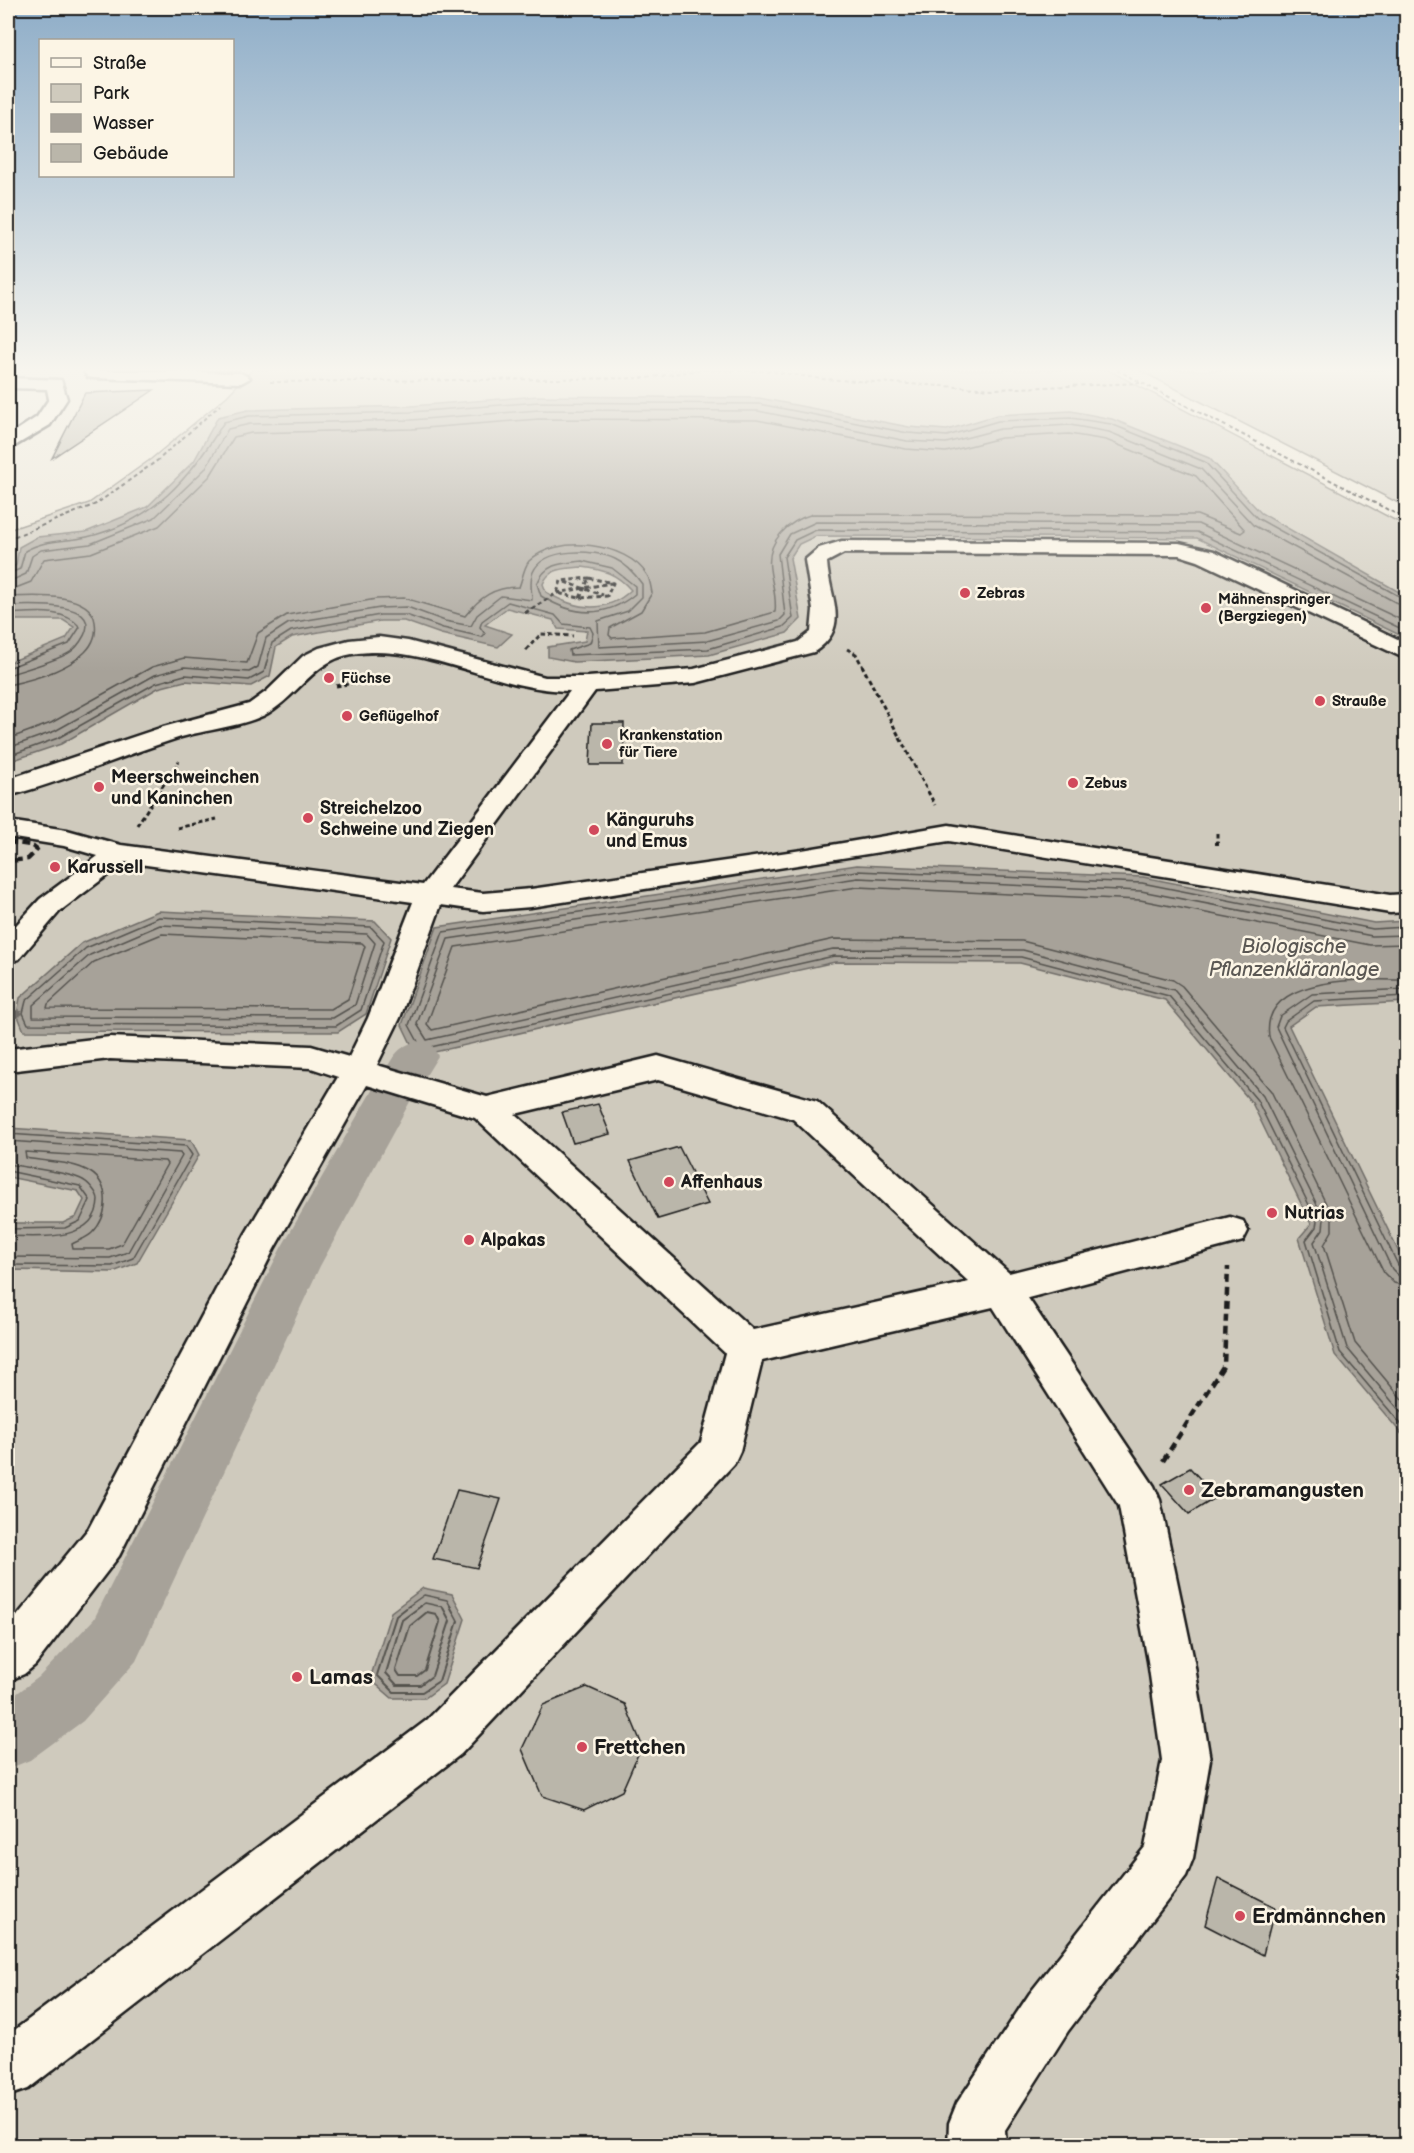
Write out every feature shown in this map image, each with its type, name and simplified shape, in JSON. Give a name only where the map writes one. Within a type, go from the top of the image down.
[{"type":"street","points":[[8,788],[172,732],[258,709],[276,696],[312,661],[327,652],[379,644],[408,648],[544,684],[588,684],[695,676],[806,647],[820,635],[826,624],[816,572],[816,560],[826,552],[842,547],[1179,549],[1206,556],[1226,565],[1407,652]]},
{"type":"street","points":[[8,1658],[19,1649],[104,1542],[259,1243],[358,1071],[384,1018],[430,895],[588,684]]},
{"type":"street","points":[[8,829],[67,838],[119,853],[483,902],[531,898],[802,858],[949,833],[1217,878],[1390,904],[1407,903]]},
{"type":"street","points":[[8,952],[50,904],[119,853]]},
{"type":"street","points":[[8,1060],[110,1048],[311,1057],[487,1109],[746,1348]]},
{"type":"street","points":[[487,1109],[658,1068],[805,1110],[1002,1290],[1139,1500],[1171,1661],[1186,1760],[1168,1858],[1048,2012],[977,2123],[977,2145]]},
{"type":"street","points":[[746,1348],[1002,1290],[1230,1231]]},
{"type":"street","points":[[8,2069],[444,1737],[719,1451],[746,1348]]},
{"type":"path","points":[[8,539],[96,504],[143,470]]},
{"type":"path","points":[[1312,470],[1407,519]]},
{"type":"path","points":[[580,598],[589,578]]},
{"type":"path","points":[[561,581],[589,578],[613,583]]},
{"type":"path","points":[[561,581],[607,596]]},
{"type":"path","points":[[557,593],[561,581]]},
{"type":"path","points":[[525,613],[557,593],[613,583]]},
{"type":"path","points":[[607,596],[613,583]]},
{"type":"path","points":[[557,593],[580,598],[607,596]]},
{"type":"path","points":[[502,674],[541,634],[573,636]]},
{"type":"path","points":[[820,635],[856,654],[949,833]]},
{"type":"path","points":[[276,696],[395,677]]},
{"type":"path","points":[[119,853],[204,724]]},
{"type":"path","points":[[1139,1500],[1224,1365],[1230,1231]]},
{"type":"green space","points":[[135,470],[1300,470],[1406,526],[1406,2145],[8,2145],[8,530],[89,503]]},
{"type":"green space","points":[[1335,470],[1406,470],[1406,507]]},
{"type":"water","points":[[184,470],[1221,470],[1261,513],[1406,596],[1406,638],[1197,538],[816,536],[799,544],[790,558],[801,619],[787,633],[709,655],[574,662],[548,657],[548,647],[585,641],[587,631],[558,629],[553,620],[507,608],[485,625],[512,634],[498,647],[441,634],[404,621],[380,621],[292,637],[276,647],[270,676],[251,686],[185,681],[158,688],[61,744],[8,762],[8,663],[66,639],[74,627],[63,620],[8,620],[8,569],[16,565],[19,547],[37,537],[86,532],[147,507]],"holes":[[[582,567],[615,576],[631,590],[611,603],[589,607],[557,598],[546,592],[543,584],[549,574],[559,570]]]},
{"type":"water","name":"Biologische Pflanzenkläranlage","points":[[857,865],[1143,877],[1374,923],[1406,921],[1406,1002],[1316,1007],[1289,1026],[1406,1267],[1406,1439],[1335,1355],[1299,1238],[1311,1224],[1252,1103],[1165,1000],[1020,963],[835,962],[417,1056],[402,1025],[437,927]]},
{"type":"water","points":[[158,911],[375,921],[391,938],[366,1014],[338,1032],[24,1031],[17,1014],[20,998],[82,943]]},
{"type":"water","points":[[8,1128],[191,1140],[199,1155],[137,1263],[113,1272],[8,1270],[8,1223],[63,1223],[76,1217],[84,1200],[78,1191],[8,1177]]},
{"type":"water","points":[[423,1588],[452,1594],[465,1619],[444,1684],[425,1698],[392,1698],[370,1679],[391,1612]]},
{"type":"building","name":"Krankenstation für Tiere","points":[[592,723],[624,723],[623,765],[590,765]]},
{"type":"building","points":[[598,1104],[610,1134],[573,1143],[562,1112]]},
{"type":"building","name":"Affenhaus","points":[[679,1147],[708,1204],[658,1219],[630,1161]]},
{"type":"building","name":"Zebramangusten","points":[[1190,1468],[1217,1497],[1189,1514],[1162,1484]]},
{"type":"building","points":[[457,1490],[501,1499],[477,1568],[433,1559]]},
{"type":"building","name":"Frettchen","points":[[587,1687],[625,1704],[642,1745],[622,1791],[584,1810],[542,1796],[522,1749],[543,1705]]},
{"type":"building","name":"Erdmännchen","points":[[1218,1878],[1275,1907],[1263,1955],[1205,1925]]},
{"type":"waterway","points":[[8,1013],[17,1014]]},
{"type":"waterway","points":[[407,1071],[417,1056]]},
{"type":"waterway","points":[[8,1738],[61,1699],[115,1640],[298,1262],[390,1098]]},
{"type":"railway","points":[[8,861],[28,859],[37,850],[31,845],[8,842],[11,842]]},
{"type":"place","name":"Zebras","points":[[965,593]]},
{"type":"place","name":"Mähnenspringer (Bergziegen)","points":[[1206,608]]},
{"type":"place","name":"Füchse","points":[[329,678]]},
{"type":"place","name":"Strauße","points":[[1320,701]]},
{"type":"place","name":"Geflügelhof","points":[[347,716]]},
{"type":"place","name":"Krankenstation für Tiere","points":[[607,744]]},
{"type":"place","name":"Zebus","points":[[1073,783]]},
{"type":"place","name":"Meerschweinchen und Kaninchen","points":[[99,787]]},
{"type":"place","name":"Streichelzoo Schweine und Ziegen","points":[[308,818]]},
{"type":"place","name":"Känguruhs und Emus","points":[[594,830]]},
{"type":"place","name":"Karussell","points":[[55,867]]},
{"type":"place","name":"Affenhaus","points":[[669,1182]]},
{"type":"place","name":"Nutrias","points":[[1272,1213]]},
{"type":"place","name":"Alpakas","points":[[469,1240]]},
{"type":"place","name":"Zebramangusten","points":[[1189,1490]]},
{"type":"place","name":"Lamas","points":[[297,1677]]},
{"type":"place","name":"Frettchen","points":[[582,1747]]},
{"type":"place","name":"Erdmännchen","points":[[1240,1916]]}]
